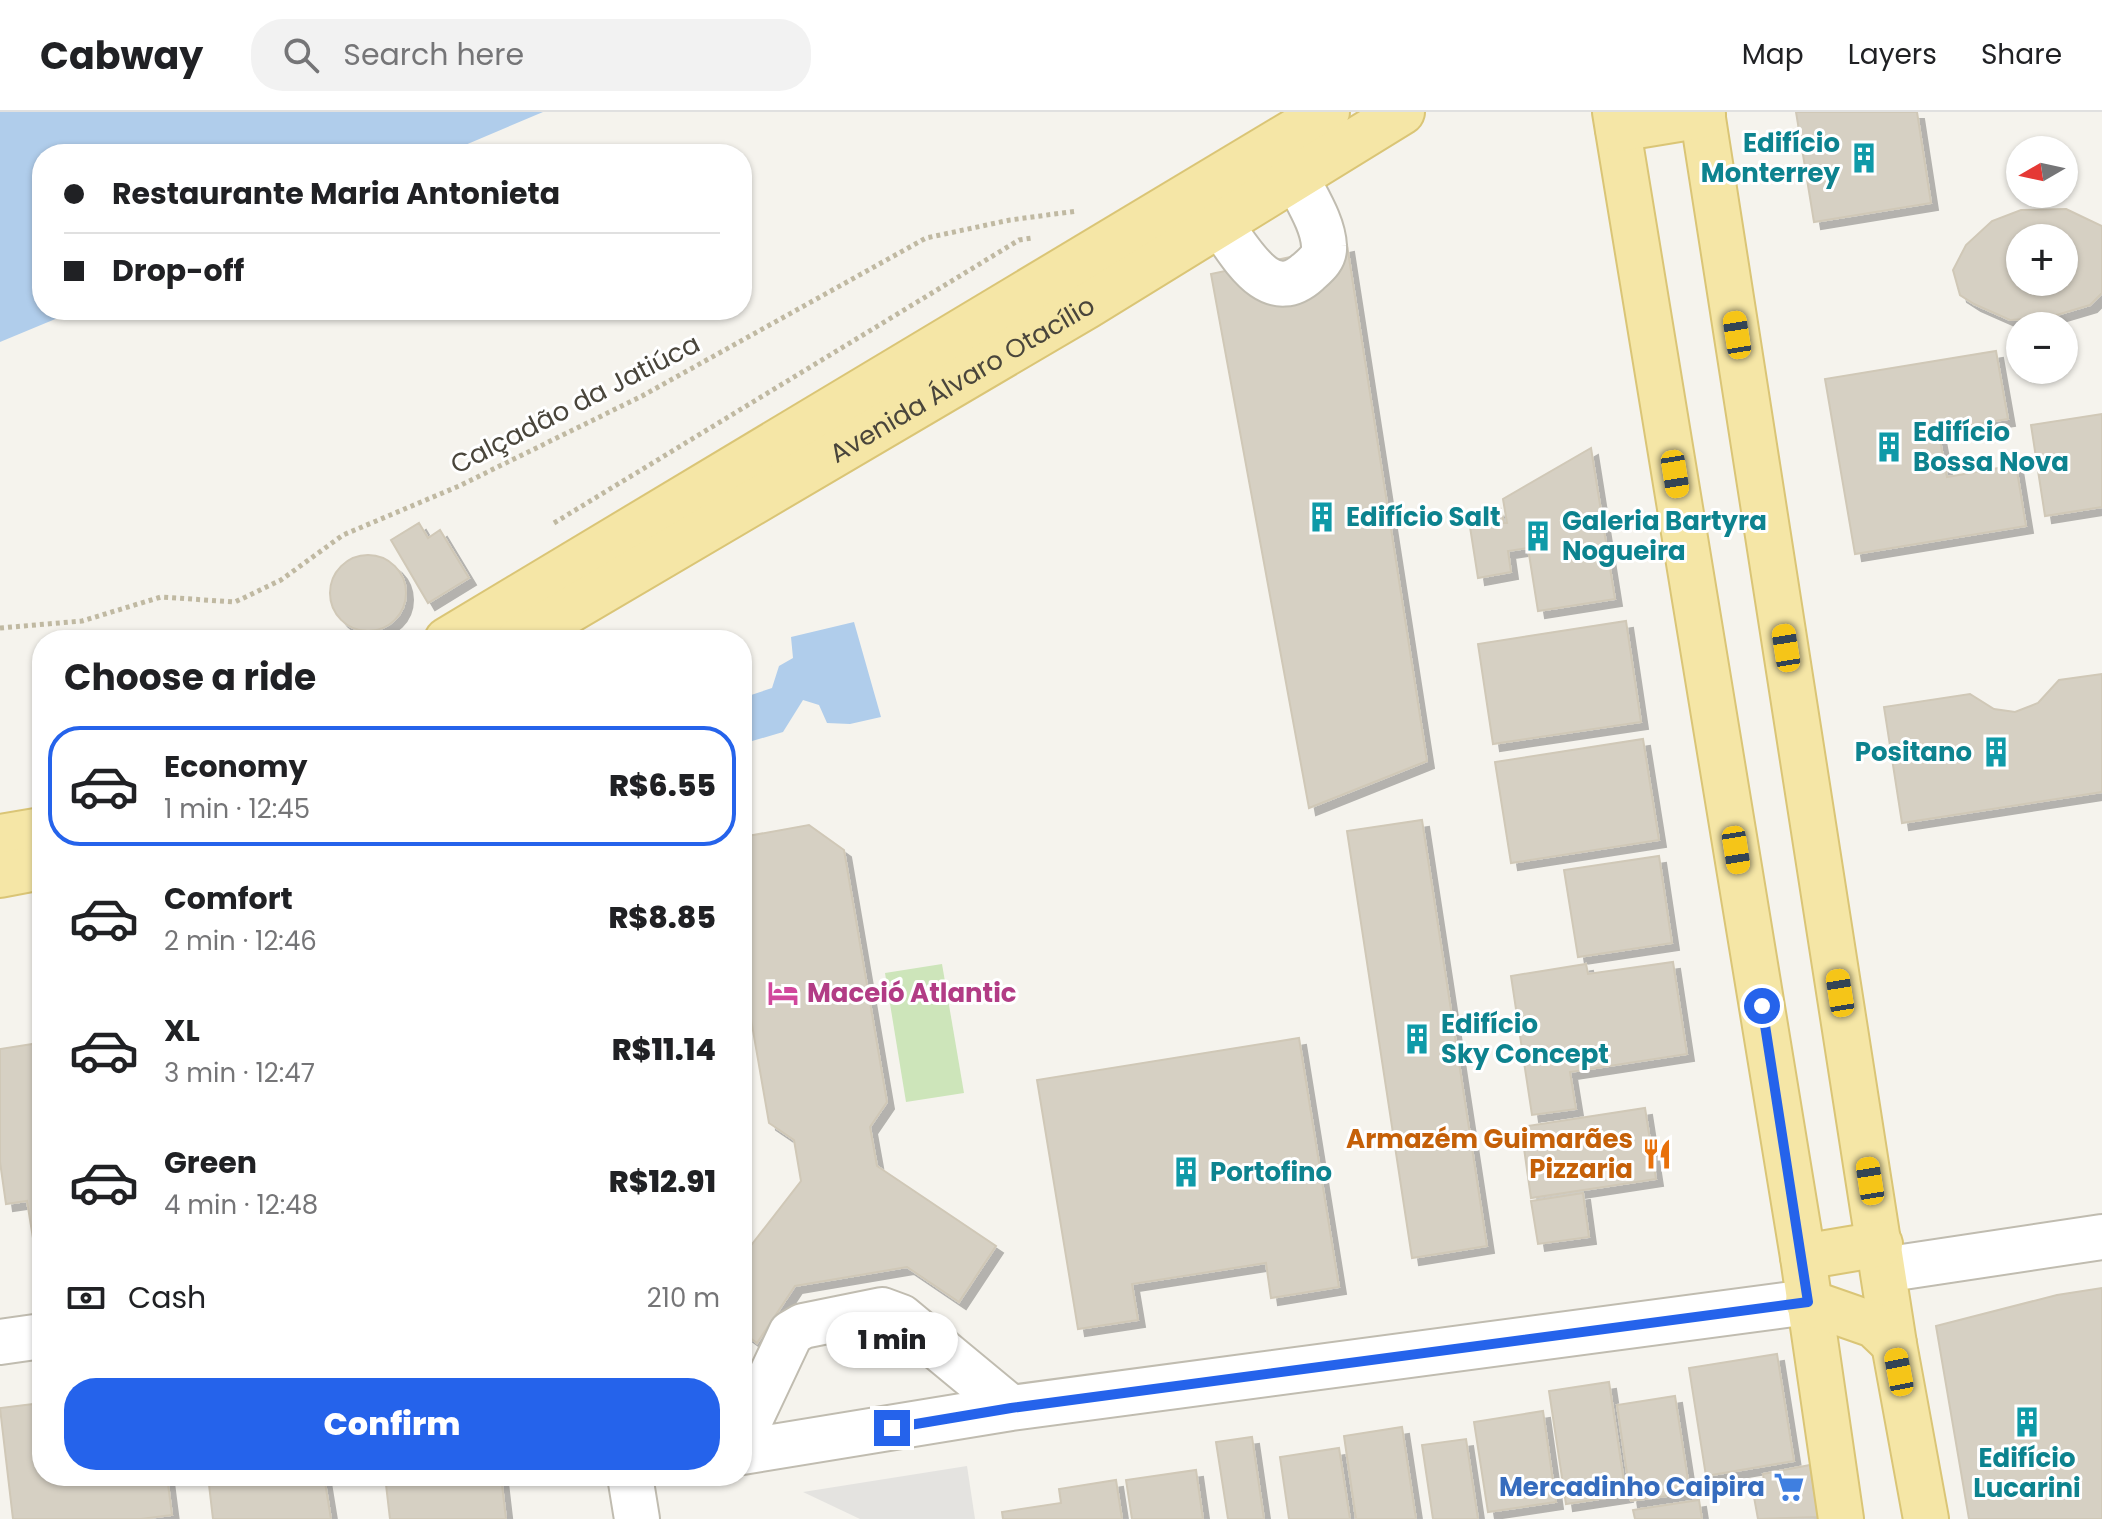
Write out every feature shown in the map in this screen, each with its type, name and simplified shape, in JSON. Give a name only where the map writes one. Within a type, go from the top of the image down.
[{"type":"main road","name":"Avenida Álvaro Otacílio","points":[[464,630],[1327,112]]},
{"type":"main road","name":"Avenida Álvaro Otacílio","points":[[536,630],[1074,314],[1402,112]]},
{"type":"main road","points":[[1841,1519],[1803,1257],[1617,121],[1702,114],[1894,1344],[1926,1519]]},
{"type":"main road","points":[[0,837],[32,832]]},
{"type":"main road","points":[[0,875],[32,869]]},
{"type":"main road","points":[[1803,1257],[1881,1257]]},
{"type":"main road","points":[[1808,1302],[1874,1325],[1894,1344]]},
{"type":"street","points":[[1220,224],[1266,280],[1280,284],[1301,278],[1321,260],[1324,244],[1296,177]]},
{"type":"street","points":[[1881,1257],[2102,1237]]},
{"type":"street","points":[[752,1450],[1011,1408],[1808,1302]]},
{"type":"street","points":[[752,1416],[791,1333],[803,1326],[882,1310],[901,1317],[1011,1408]]},
{"type":"street","points":[[0,1342],[32,1337]]},
{"type":"street","points":[[632,1486],[637,1519]]},
{"type":"path","name":"Calçadão da Jatiúca","points":[[0,628],[82,621],[161,597],[235,602],[281,580],[343,535],[459,486],[642,396],[926,238],[1010,220],[1081,211]]},
{"type":"green space","points":[[942,964],[964,1093],[906,1102],[885,973]]},
{"type":"shaded area","points":[[967,1466],[975,1519],[860,1519],[803,1492]]},
{"type":"water","points":[[0,112],[543,112],[468,144],[32,144],[32,320],[53,320],[0,342]]},
{"type":"water","points":[[854,622],[881,717],[850,724],[827,723],[819,705],[803,700],[783,732],[752,741],[752,695],[772,688],[779,666],[793,658],[791,637]]},
{"type":"building","name":"Edifício Monterrey","points":[[1796,112],[1917,112],[1931,203],[1814,222]]},
{"type":"building","points":[[2066,209],[2102,226],[2102,293],[2090,305],[2067,312],[2006,312],[2006,318],[1960,295],[1953,270],[1966,245],[1992,221],[2021,210]]},
{"type":"building","name":"Edifício Salt","points":[[1347,245],[1427,761],[1309,808],[1211,274]]},
{"type":"building","name":"Edifício Bossa Nova","points":[[1996,351],[2008,419],[1938,430],[1947,477],[2016,465],[2026,526],[1855,554],[1825,379]]},
{"type":"building","points":[[2102,414],[2102,507],[2045,516],[2031,425]]},
{"type":"building","name":"Galeria Bartyra Nogueira","points":[[1591,448],[1615,599],[1538,611],[1528,548],[1508,551],[1511,572],[1478,578],[1468,514],[1501,509],[1504,523],[1507,523],[1503,499]]},
{"type":"building","points":[[419,523],[428,538],[440,530],[469,578],[428,603],[391,540]]},
{"type":"building","points":[[368,555],[382,558],[395,566],[405,586],[403,607],[395,620],[375,630],[354,628],[341,620],[333,607],[330,593],[333,579],[341,566],[354,558]]},
{"type":"building","points":[[1626,621],[1641,722],[1493,744],[1478,644]]},
{"type":"building","name":"Positano","points":[[2102,674],[2102,792],[1902,823],[1884,707],[1970,694],[1994,709],[2015,712],[2038,703],[2059,680]]},
{"type":"building","points":[[1643,739],[1659,840],[1511,863],[1495,762]]},
{"type":"building","name":"Edifício Sky Concept","points":[[1422,820],[1487,1246],[1412,1258],[1347,831]]},
{"type":"building","points":[[809,825],[844,850],[887,1102],[870,1127],[877,1166],[996,1246],[959,1302],[907,1267],[795,1286],[757,1343],[752,1339],[752,1244],[801,1181],[794,1140],[769,1123],[752,1025],[752,835]]},
{"type":"building","points":[[1659,856],[1672,943],[1578,957],[1564,870]]},
{"type":"building","points":[[1673,962],[1687,1054],[1570,1072],[1576,1109],[1532,1115],[1511,976],[1586,964],[1588,974]]},
{"type":"building","name":"Portofino","points":[[1299,1038],[1339,1287],[1271,1298],[1266,1263],[1132,1284],[1138,1320],[1078,1329],[1037,1080]]},
{"type":"building","points":[[32,1044],[32,1232],[27,1201],[6,1204],[0,1162],[0,1049]]},
{"type":"building","points":[[1645,1108],[1656,1179],[1531,1198],[1521,1127]]},
{"type":"building","points":[[1583,1193],[1589,1237],[1538,1244],[1531,1201]]},
{"type":"building","name":"Edifício Lucarini","points":[[2102,1288],[2102,1519],[1969,1519],[1936,1326],[2057,1295]]},
{"type":"building","points":[[1777,1354],[1794,1461],[1706,1476],[1689,1368]]},
{"type":"building","points":[[1609,1382],[1626,1495],[1566,1504],[1549,1391]]},
{"type":"building","points":[[1675,1396],[1690,1493],[1631,1501],[1617,1405]]},
{"type":"building","points":[[32,1404],[32,1486],[168,1486],[172,1515],[141,1519],[13,1519],[0,1408]]},
{"type":"building","points":[[1543,1411],[1556,1502],[1488,1512],[1474,1422]]},
{"type":"building","points":[[1402,1427],[1416,1519],[1356,1519],[1344,1436]]},
{"type":"building","points":[[1252,1437],[1264,1519],[1228,1519],[1216,1442]]},
{"type":"building","points":[[1466,1439],[1478,1519],[1433,1519],[1422,1445]]},
{"type":"building","points":[[1339,1448],[1350,1519],[1289,1519],[1280,1457]]},
{"type":"building","name":"Mercadinho Caipira","points":[[1810,1465],[1818,1517],[1758,1519],[1754,1497],[1766,1495],[1763,1474]]},
{"type":"building","points":[[1196,1470],[1203,1519],[1132,1519],[1126,1480]]},
{"type":"building","points":[[1116,1480],[1122,1519],[1003,1519],[1002,1512],[1061,1503],[1059,1489]]},
{"type":"building","points":[[209,1486],[326,1486],[331,1519],[213,1519]]},
{"type":"building","points":[[386,1486],[502,1486],[506,1519],[390,1519]]},
{"type":"building","points":[[1699,1500],[1702,1519],[1635,1519],[1633,1510]]},
{"type":"place","name":"Edifício Monterrey","points":[[1864,158]]},
{"type":"place","name":"Edifício Bossa Nova","points":[[1889,447]]},
{"type":"place","name":"Edifício Salt","points":[[1322,517]]},
{"type":"place","name":"Galeria Bartyra Nogueira","points":[[1538,536]]},
{"type":"place","name":"Positano","points":[[1996,752]]},
{"type":"place","name":"Maceió Atlantic","points":[[783,993]]},
{"type":"place","name":"Edifício Sky Concept","points":[[1417,1039]]},
{"type":"place","name":"Armazém Guimarães Pizzaria","points":[[1657,1154]]},
{"type":"place","name":"Portofino","points":[[1186,1172]]},
{"type":"place","name":"Edifício Lucarini","points":[[2027,1422]]},
{"type":"place","name":"Mercadinho Caipira","points":[[1789,1487]]},
{"type":"route","points":[[892,1428],[1011,1408],[1808,1302],[1762,1006]]}]
